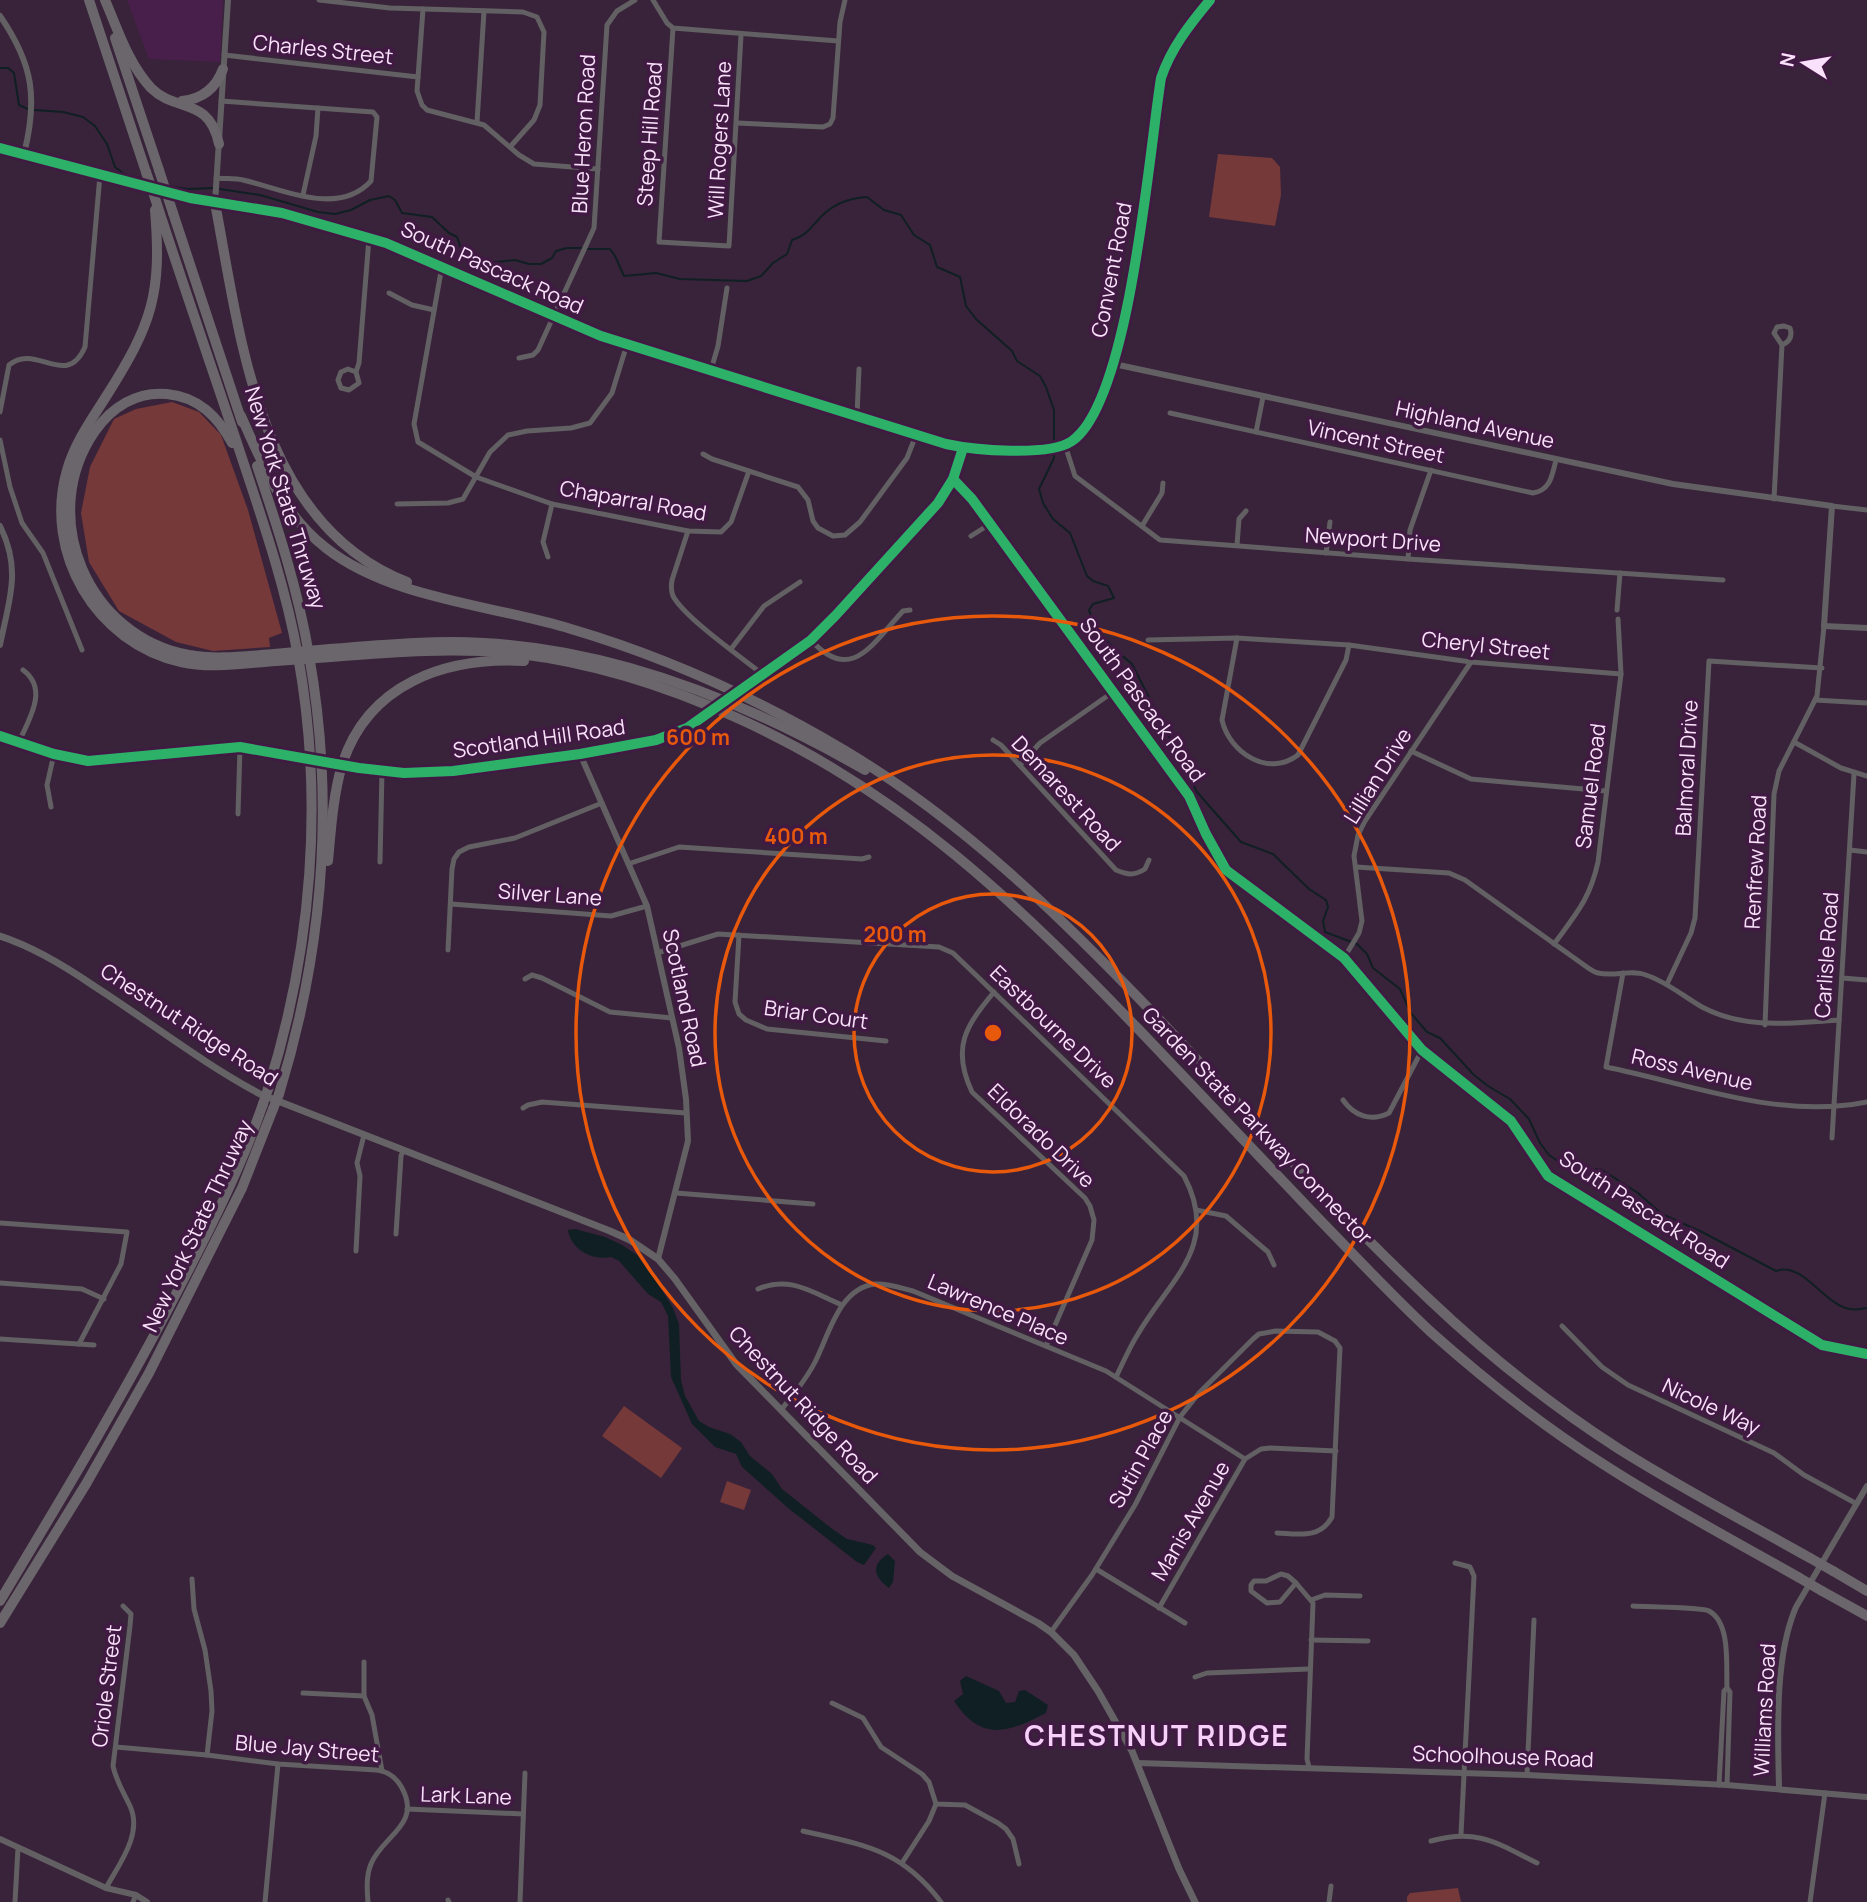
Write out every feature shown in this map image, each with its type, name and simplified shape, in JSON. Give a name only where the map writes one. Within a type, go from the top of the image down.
[{"type":"highway","name":"New York State Thruway","points":[[0,1601],[88,1456],[150,1345],[223,1201],[263,1104],[290,1009],[303,937],[310,863],[311,780],[307,717],[295,638],[278,569],[158,217],[153,192],[89,0]]},
{"type":"highway","name":"New York State Thruway","points":[[0,1623],[86,1484],[149,1373],[238,1197],[279,1094],[306,990],[316,928],[322,864],[323,801],[316,694],[292,575],[104,0]]},
{"type":"highway","points":[[104,0],[133,62],[153,90],[192,107],[205,116],[214,128],[219,144]]},
{"type":"highway","points":[[169,99],[190,100],[204,95],[216,83],[223,69]]},
{"type":"highway","points":[[215,198],[251,381],[276,447],[299,493],[331,534],[369,563],[397,578],[453,599]]},
{"type":"highway","points":[[158,217],[158,268],[155,293],[145,326],[135,349],[79,441],[66,473],[61,515],[68,557],[81,588],[101,616],[127,638],[149,651],[198,665],[417,643],[486,643],[554,651],[621,666],[693,690],[780,726],[856,765],[952,823]]},
{"type":"highway","points":[[245,467],[220,422],[204,407],[176,395],[157,394],[136,398],[123,403],[107,416],[86,445],[73,482],[71,531],[78,562],[93,591],[113,616],[139,636],[167,649],[199,656],[275,657]]},
{"type":"highway","points":[[240,416],[277,492],[298,522],[348,564],[402,587],[576,630],[633,649],[704,678],[845,750],[952,823]]},
{"type":"highway","points":[[330,653],[485,651],[552,659],[618,674]]},
{"type":"highway","points":[[316,928],[326,878],[335,800],[344,760],[363,725],[388,697],[428,673],[475,662],[535,661],[618,674]]},
{"type":"highway","name":"Garden State Parkway Connector","points":[[618,674],[698,701],[775,736],[849,778],[925,830],[991,883],[1059,947],[1381,1283],[1455,1353],[1520,1406],[1589,1455],[1646,1491],[1867,1616]]},
{"type":"highway","name":"Garden State Parkway Connector","points":[[952,823],[1009,870],[1065,923],[1398,1270],[1485,1350],[1545,1397],[1621,1450],[1867,1591]]},
{"type":"main road","name":"Chestnut Ridge Road","points":[[0,936],[41,954],[76,974],[250,1088],[282,1104],[610,1231],[630,1240],[658,1259],[736,1364],[920,1552],[952,1576],[1051,1632],[1084,1669],[1138,1763],[1179,1869],[1195,1902]]},
{"type":"street","points":[[215,198],[228,0]]},
{"type":"street","points":[[319,0],[390,8],[531,14],[542,24],[544,32],[538,111],[531,124],[510,146]]},
{"type":"street","name":"Blue Heron Road","points":[[519,358],[533,355],[538,350],[582,256],[595,219],[607,25],[617,11],[635,0]]},
{"type":"street","points":[[653,0],[673,28],[838,41]]},
{"type":"street","points":[[737,123],[823,127],[830,124],[833,118],[838,41],[845,0]]},
{"type":"street","name":"Convent Road","points":[[1063,446],[1078,436],[1091,417],[1114,364],[1143,220],[1161,78],[1176,44],[1210,0]]},
{"type":"street","points":[[423,9],[418,99],[427,110],[477,122],[490,129],[519,156],[534,164],[598,169]]},
{"type":"street","points":[[477,122],[484,11]]},
{"type":"street","points":[[0,16],[25,59],[30,79],[33,104],[24,154]]},
{"type":"street","name":"Steep Hill Road","points":[[673,28],[659,242],[729,246]]},
{"type":"street","name":"Will Rogers Lane","points":[[729,246],[741,34]]},
{"type":"street","name":"Charles Street","points":[[224,55],[418,76]]},
{"type":"street","points":[[216,181],[240,179],[320,200],[342,198],[367,186],[372,178],[376,114],[221,101]]},
{"type":"street","points":[[303,195],[316,136],[318,108]]},
{"type":"street","name":"South Pascack Road","points":[[0,148],[100,175],[282,213],[369,238],[442,266],[554,317],[627,344],[963,448]]},
{"type":"street","points":[[0,412],[9,365],[17,358],[61,366],[70,365],[81,358],[85,347],[100,175]]},
{"type":"street","points":[[356,372],[348,369],[341,372],[338,380],[341,388],[349,390],[356,387],[359,379],[356,372],[359,363],[369,238]]},
{"type":"street","points":[[389,293],[412,305],[434,310],[442,266]]},
{"type":"street","points":[[711,370],[718,346],[727,288]]},
{"type":"street","name":"Chaparral Road","points":[[434,310],[414,433],[418,442],[476,477],[552,504],[688,531],[721,532],[731,522],[749,471]]},
{"type":"street","points":[[397,504],[455,502],[463,499],[490,452],[508,435],[571,428],[590,423],[612,393],[627,344]]},
{"type":"street","points":[[1774,499],[1782,345]]},
{"type":"street","name":"Highland Avenue","points":[[1114,364],[1673,484],[1832,506]]},
{"type":"street","points":[[857,415],[859,369]]},
{"type":"street","points":[[1256,432],[1263,397]]},
{"type":"street","name":"Vincent Street","points":[[1170,413],[1533,493],[1542,491],[1549,485],[1556,460]]},
{"type":"street","points":[[703,454],[798,488],[808,500],[818,528],[833,536],[845,535],[860,522],[907,458],[916,435]]},
{"type":"street","points":[[0,440],[10,487],[22,523],[43,554],[82,650]]},
{"type":"street","points":[[963,448],[1044,450],[1063,446]]},
{"type":"street","name":"Newport Drive","points":[[1063,446],[1075,476],[1160,540],[1723,580]]},
{"type":"street","name":"Scotland Hill Road","points":[[0,736],[72,759],[103,761],[240,747],[382,771],[453,771],[580,754],[656,740],[683,730],[811,640],[938,503],[953,479],[963,448]]},
{"type":"street","points":[[1408,559],[1410,530],[1431,470]]},
{"type":"street","name":"South Pascack Road","points":[[953,479],[990,524],[1189,796],[1226,870],[1344,958],[1422,1050],[1511,1121],[1548,1176],[1822,1345],[1867,1354]]},
{"type":"street","points":[[1142,526],[1162,493],[1163,483]]},
{"type":"street","points":[[548,557],[543,542],[552,504]]},
{"type":"street","points":[[1867,510],[1832,506],[1824,626],[1867,628]]},
{"type":"street","points":[[1237,545],[1239,519],[1246,511]]},
{"type":"street","points":[[1326,553],[1330,522]]},
{"type":"street","points":[[971,536],[990,524]]},
{"type":"street","points":[[0,526],[14,569],[0,645]]},
{"type":"street","points":[[688,531],[672,580],[673,596],[685,610],[762,674]]},
{"type":"street","points":[[1617,610],[1620,573]]},
{"type":"street","points":[[731,649],[764,606],[800,582]]},
{"type":"street","points":[[811,640],[828,657],[838,661],[851,659],[864,653],[903,611],[910,610]]},
{"type":"street","name":"Samuel Road","points":[[1555,944],[1586,902],[1598,862],[1621,674],[1618,619]]},
{"type":"street","name":"Renfrew Road","points":[[1765,1025],[1774,794],[1779,771],[1815,700],[1822,668],[1824,626]]},
{"type":"street","points":[[1237,638],[1222,720],[1224,730],[1240,751],[1269,765],[1290,761],[1298,755],[1346,660],[1349,645]]},
{"type":"street","name":"Cheryl Street","points":[[1148,640],[1237,638],[1349,645],[1471,662],[1621,674]]},
{"type":"street","name":"Balmoral Drive","points":[[1667,984],[1691,933],[1695,918],[1709,661],[1822,668]]},
{"type":"street","name":"Lillian Drive","points":[[1344,958],[1356,939],[1362,921],[1354,856],[1358,835],[1471,662]]},
{"type":"street","points":[[19,742],[33,710],[36,691],[35,683],[23,670]]},
{"type":"street","points":[[1020,765],[1040,743],[1113,692]]},
{"type":"street","points":[[1815,700],[1867,703]]},
{"type":"street","name":"Demarest Road","points":[[993,740],[1020,765],[1116,870],[1136,875],[1145,869],[1149,860]]},
{"type":"street","points":[[1794,742],[1854,774],[1867,776]]},
{"type":"street","points":[[238,814],[240,747]]},
{"type":"street","points":[[1411,751],[1471,779],[1606,791]]},
{"type":"street","points":[[51,807],[47,785],[54,754]]},
{"type":"street","name":"Scotland Road","points":[[580,754],[646,906],[679,1048],[688,1141],[658,1259]]},
{"type":"street","points":[[380,862],[382,771]]},
{"type":"street","name":"Carlisle Road","points":[[1832,1138],[1854,774]]},
{"type":"street","points":[[448,950],[452,869],[459,852],[469,847],[515,838],[602,803]]},
{"type":"street","points":[[628,864],[679,847],[862,859],[869,857]]},
{"type":"street","points":[[1850,850],[1867,852]]},
{"type":"street","points":[[1356,867],[1449,873],[1465,880],[1598,973],[1641,973],[1667,984],[1703,1007],[1734,1020],[1765,1025],[1839,1020]]},
{"type":"street","name":"Silver Lane","points":[[451,904],[611,916],[646,906]]},
{"type":"street","name":"Eastbourne Drive","points":[[657,953],[718,934],[939,947],[953,953],[1184,1176],[1190,1186],[1198,1227],[1189,1257],[1137,1335],[1116,1377]]},
{"type":"street","name":"Briar Court","points":[[739,935],[735,1002],[739,1014],[746,1020],[767,1029],[886,1041]]},
{"type":"street","name":"Ross Avenue","points":[[1623,973],[1606,1068],[1759,1102],[1834,1106],[1867,1102]]},
{"type":"street","points":[[525,979],[532,975],[542,978],[618,1015],[672,1018]]},
{"type":"street","points":[[1842,978],[1867,980]]},
{"type":"street","name":"Eldorado Drive","points":[[994,992],[973,1017],[965,1032],[962,1060],[968,1083],[972,1092],[1085,1198],[1094,1220],[1092,1240],[1046,1346]]},
{"type":"street","points":[[1343,1100],[1359,1115],[1380,1118],[1389,1114],[1422,1050]]},
{"type":"street","points":[[523,1108],[542,1102],[687,1113]]},
{"type":"street","points":[[356,1251],[360,1176],[357,1163],[364,1135]]},
{"type":"street","points":[[396,1234],[403,1151]]},
{"type":"street","points":[[676,1193],[813,1204]]},
{"type":"street","points":[[1196,1210],[1226,1216],[1268,1252],[1274,1265]]},
{"type":"street","points":[[0,1223],[127,1232],[121,1264],[79,1344]]},
{"type":"street","points":[[0,1283],[82,1289],[104,1299]]},
{"type":"street","points":[[758,1289],[771,1283],[791,1283],[842,1305]]},
{"type":"street","name":"Lawrence Place","points":[[781,1410],[804,1380],[842,1305],[854,1294],[872,1284],[891,1286],[912,1291],[1116,1377],[1245,1459]]},
{"type":"street","name":"Nicole Way","points":[[1562,1326],[1602,1367],[1628,1385],[1774,1453],[1804,1475],[1857,1504]]},
{"type":"street","name":"Sutin Place","points":[[1051,1632],[1096,1569],[1135,1505],[1180,1418],[1199,1393],[1259,1334],[1276,1331],[1318,1332],[1335,1340],[1340,1349],[1333,1511],[1329,1523],[1316,1533],[1277,1533]]},
{"type":"street","points":[[0,1339],[94,1345]]},
{"type":"street","name":"Manis Avenue","points":[[1159,1608],[1245,1459],[1254,1452],[1270,1448],[1336,1451]]},
{"type":"street","name":"Williams Road","points":[[1779,1789],[1779,1711],[1787,1626],[1867,1486]]},
{"type":"street","points":[[1455,1563],[1470,1567],[1474,1576],[1461,1834]]},
{"type":"street","points":[[1096,1569],[1185,1623]]},
{"type":"street","points":[[1296,1583],[1283,1600],[1273,1604],[1264,1602],[1251,1589],[1254,1581],[1266,1581],[1281,1574],[1296,1583],[1313,1603],[1307,1759],[1310,1767]]},
{"type":"street","points":[[192,1579],[194,1609],[205,1650],[211,1691],[212,1711],[207,1755]]},
{"type":"street","points":[[1311,1600],[1325,1595],[1360,1596]]},
{"type":"street","name":"Oriole Street","points":[[106,1888],[135,1828],[131,1808],[115,1776],[113,1766],[131,1614],[123,1606]]},
{"type":"street","points":[[1633,1606],[1704,1609],[1717,1618],[1724,1635],[1727,1688],[1724,1691],[1723,1785]]},
{"type":"street","points":[[1527,1775],[1534,1620]]},
{"type":"street","points":[[1311,1640],[1368,1641]]},
{"type":"street","points":[[364,1662],[364,1696],[372,1715],[382,1771]]},
{"type":"street","points":[[1195,1677],[1207,1673],[1309,1669]]},
{"type":"street","points":[[303,1693],[364,1696]]},
{"type":"street","points":[[832,1703],[863,1718],[881,1747],[922,1774],[929,1782],[936,1804],[929,1821],[902,1863]]},
{"type":"street","name":"Blue Jay Street","points":[[116,1747],[278,1765],[382,1771],[388,1773],[400,1785],[405,1794],[407,1809]]},
{"type":"street","name":"Schoolhouse Road","points":[[1138,1763],[1464,1772],[1723,1785],[1867,1797]]},
{"type":"street","points":[[265,1902],[278,1765]]},
{"type":"street","points":[[520,1902],[525,1773]]},
{"type":"street","points":[[1810,1902],[1825,1793]]},
{"type":"street","points":[[936,1804],[965,1805],[998,1823],[1013,1839],[1019,1864]]},
{"type":"street","points":[[368,1902],[367,1875],[370,1865],[382,1846],[401,1827],[407,1809]]},
{"type":"street","name":"Lark Lane","points":[[407,1809],[523,1814]]},
{"type":"street","points":[[803,1831],[873,1847],[902,1863],[929,1885],[941,1902]]},
{"type":"street","points":[[1431,1841],[1461,1834],[1490,1839],[1537,1863]]},
{"type":"street","points":[[0,1839],[106,1888],[147,1902]]},
{"type":"street","points":[[15,1902],[18,1848]]},
{"type":"street","points":[[1329,1902],[1331,1886]]},
{"type":"shaded area","points":[[127,0],[223,0],[220,62],[149,59]]},
{"type":"shaded area","points":[[1218,154],[1272,158],[1280,167],[1281,195],[1275,226],[1209,217]]},
{"type":"shaded area","points":[[172,402],[199,412],[221,435],[248,510],[282,633],[269,638],[270,647],[213,651],[176,642],[119,611],[89,562],[81,513],[90,467],[114,419],[136,409]]},
{"type":"shaded area","points":[[575,1229],[622,1245],[637,1255],[657,1282],[673,1308],[679,1324],[681,1380],[685,1396],[699,1421],[730,1434],[741,1442],[750,1456],[772,1474],[782,1489],[831,1528],[847,1539],[873,1545],[876,1548],[864,1565],[788,1508],[742,1467],[736,1454],[715,1447],[692,1424],[671,1377],[668,1316],[661,1302],[648,1294],[619,1261],[611,1257],[590,1255],[578,1248],[568,1230]]},
{"type":"shaded area","points":[[624,1406],[682,1448],[661,1478],[602,1436]]},
{"type":"shaded area","points":[[727,1481],[751,1490],[744,1510],[720,1502]]},
{"type":"shaded area","points":[[888,1554],[895,1561],[893,1582],[889,1588],[880,1580],[876,1571],[878,1562]]},
{"type":"shaded area","points":[[966,1676],[999,1691],[1006,1703],[1015,1702],[1019,1691],[1025,1690],[1048,1705],[1046,1713],[1007,1729],[985,1728],[974,1723],[954,1701],[963,1694],[960,1681]]},
{"type":"shaded area","points":[[1458,1888],[1461,1902],[1407,1902],[1410,1893]]},
{"type":"waterway","points":[[0,68],[8,68],[14,73],[19,105],[28,109]]},
{"type":"waterway","points":[[34,110],[63,112],[83,117],[95,126],[107,144],[115,167],[124,174],[145,180]]},
{"type":"waterway","points":[[168,186],[188,189],[214,188]]},
{"type":"waterway","points":[[220,189],[260,195],[318,212],[335,214],[351,210],[370,200],[389,196],[395,200],[402,213],[432,217],[457,237],[464,257],[480,264],[515,260],[541,264],[552,258],[556,251],[581,248]]},
{"type":"waterway","points":[[586,249],[610,249],[624,276],[656,273],[680,279],[747,281],[761,276],[773,263],[787,254],[792,240],[804,235],[828,210],[840,203],[867,197],[884,210],[901,215],[914,235],[930,245],[937,267],[960,277],[966,306],[976,319],[1012,351],[1017,361],[1040,376],[1046,387],[1054,410],[1054,458],[1039,489],[1043,503],[1053,519],[1070,533],[1087,576],[1108,586],[1114,598],[1093,604],[1089,610],[1092,618],[1106,640],[1132,664],[1197,792],[1241,842],[1273,854],[1309,889],[1326,900],[1328,907],[1323,921],[1325,932],[1357,944],[1367,954],[1373,968],[1400,989],[1410,1012],[1427,1032],[1440,1038],[1474,1075],[1510,1099],[1529,1119],[1549,1155],[1562,1164],[1581,1171],[1600,1169],[1638,1193],[1662,1214],[1776,1271],[1795,1272],[1840,1306],[1852,1309],[1867,1308]]},
{"type":"cycle path","points":[[0,148],[190,198],[282,213],[386,243],[601,336],[946,444],[992,450],[1046,449],[1072,441],[1092,417],[1109,378],[1134,272],[1161,78],[1176,46],[1210,0]]},
{"type":"cycle path","points":[[0,736],[54,754],[88,761],[240,747],[359,768],[404,773],[453,771],[580,754],[656,740],[687,728],[811,640],[938,503],[953,479],[963,448]]},
{"type":"cycle path","points":[[953,479],[972,499],[1189,796],[1226,870],[1344,958],[1422,1050],[1511,1121],[1548,1176],[1822,1345],[1867,1354]]},
{"type":"district","name":"CHESTNUT RIDGE","points":[[1157,1736]]}]
